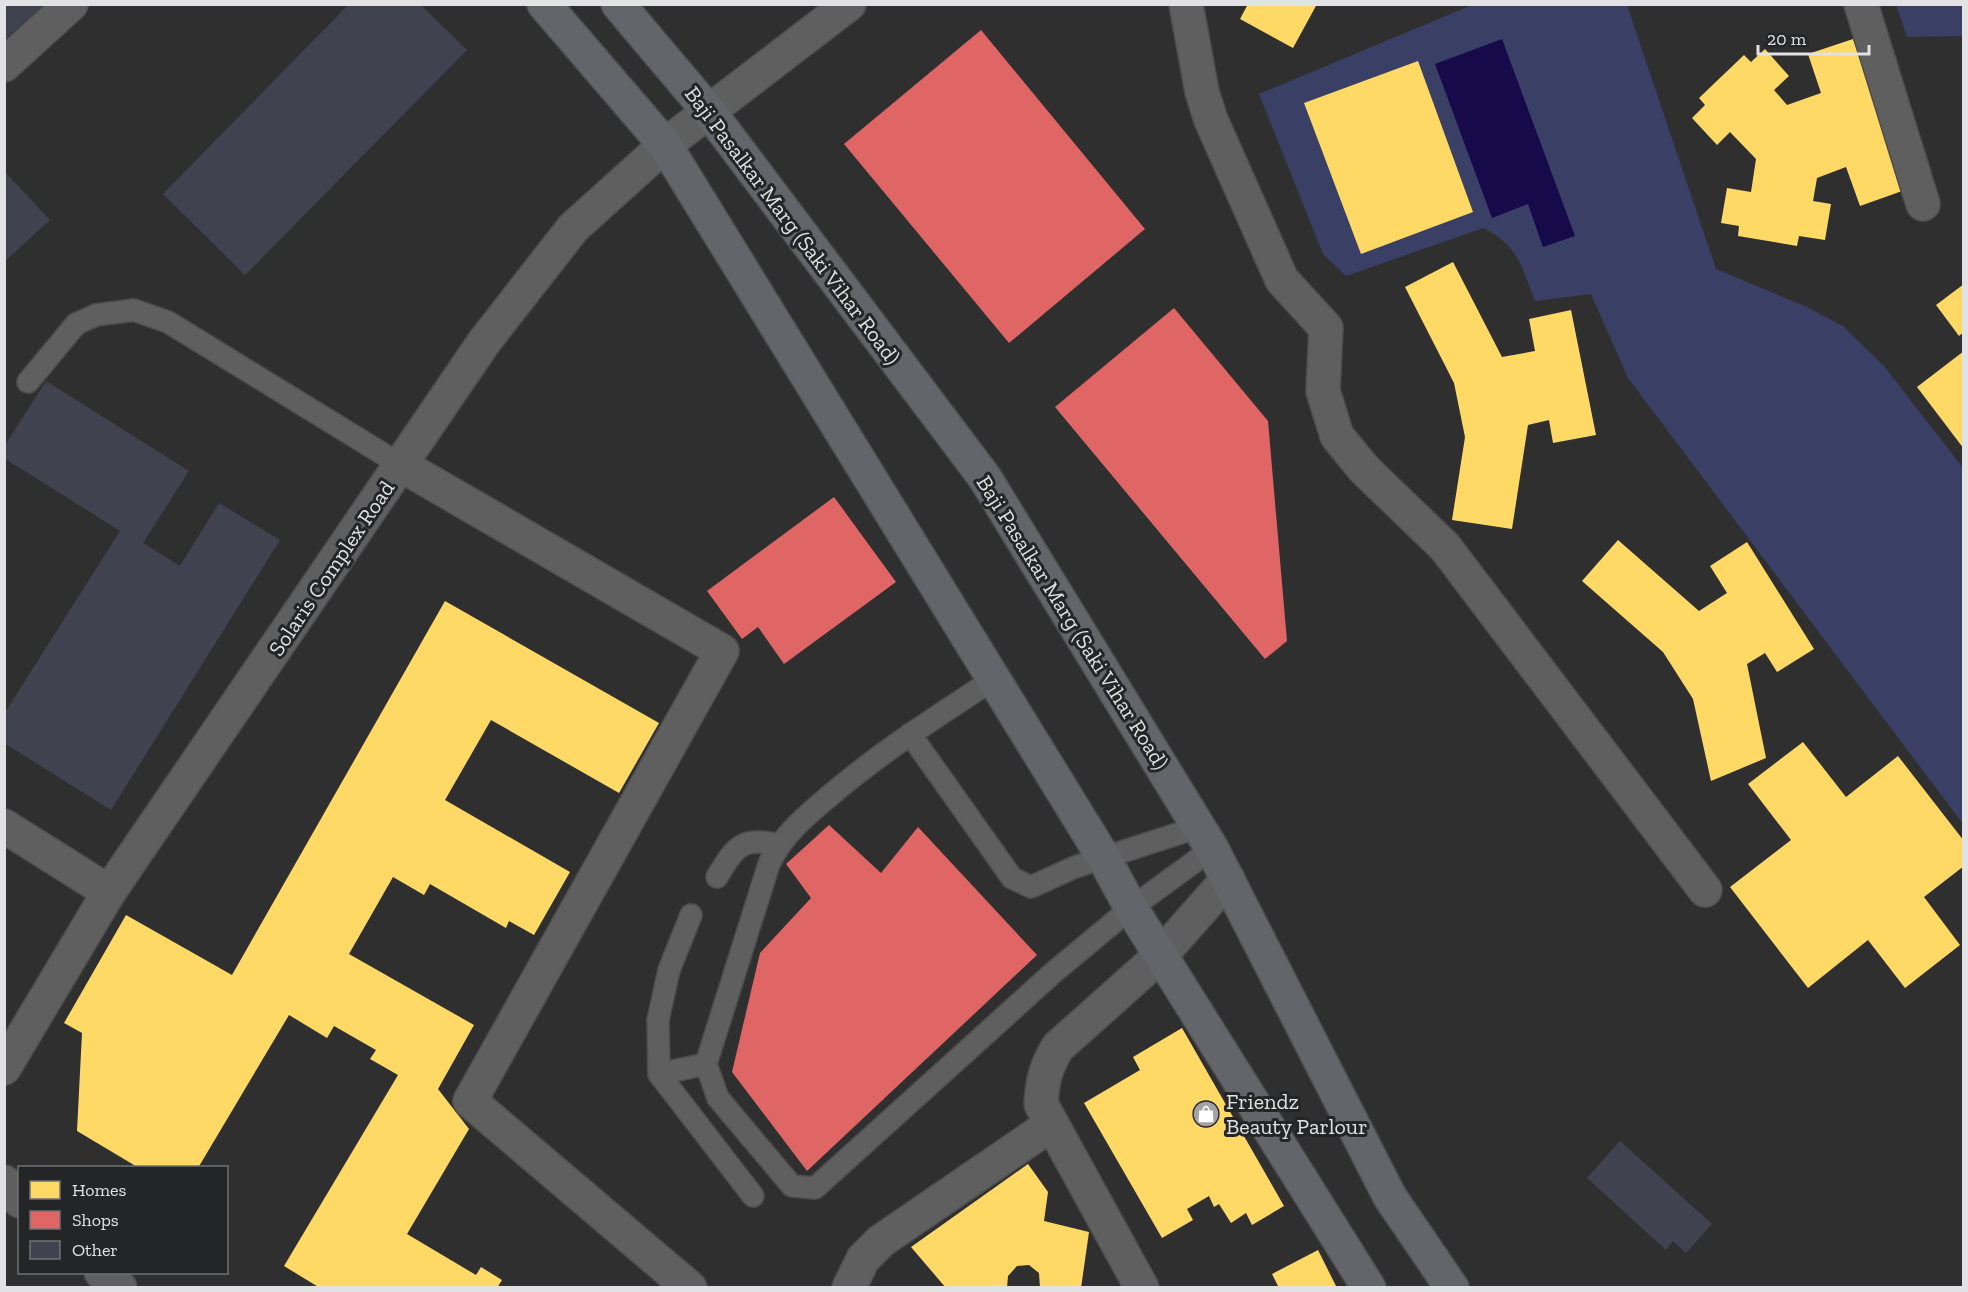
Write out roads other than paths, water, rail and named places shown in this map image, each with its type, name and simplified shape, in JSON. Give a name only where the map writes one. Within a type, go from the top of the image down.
[{"type":"main road","points":[[544,4],[665,145],[1105,860],[1131,908],[1369,1287]]},
{"type":"main road","name":"Baji Pasalkar Marg (Saki Vihar Road)","points":[[618,4],[710,113],[985,478],[1206,838],[1390,1197],[1452,1287]]},
{"type":"street","points":[[4,65],[70,4]]},
{"type":"street","name":"Solaris Complex Road","points":[[4,1068],[109,892],[483,342],[573,228],[665,145],[710,113],[849,4]]},
{"type":"street","points":[[1186,4],[1202,92],[1211,120],[1282,280],[1326,328],[1323,391],[1337,436],[1364,469],[1445,547],[1705,890]]},
{"type":"street","points":[[1861,4],[1923,204]]},
{"type":"street","points":[[401,465],[722,651],[470,1101],[690,1287]]},
{"type":"street","points":[[4,826],[109,892]]},
{"type":"street","points":[[1142,1287],[1041,1104],[1042,1085],[1047,1064],[1058,1047],[1161,955],[1228,879]]},
{"type":"street","points":[[849,1287],[863,1259],[881,1241],[1052,1124]]},
{"type":"street","points":[[4,1182],[18,1199]]},
{"type":"street","points":[[104,1274],[120,1287]]},
{"type":"lane","points":[[28,381],[76,324],[96,315],[134,310],[168,322],[401,465]]},
{"type":"lane","points":[[994,679],[878,755],[805,817],[778,845],[769,864],[706,1064],[718,1098],[792,1186],[815,1188],[1054,972],[1131,908],[1206,838]]},
{"type":"lane","points":[[910,734],[1012,878],[1031,887],[1075,867],[1206,838]]},
{"type":"lane","points":[[717,877],[734,848],[757,840],[778,845]]},
{"type":"lane","points":[[691,915],[669,970],[658,1020],[659,1074],[753,1196]]},
{"type":"lane","points":[[659,1074],[706,1064]]},
{"type":"place","name":"Friendz Beauty Parlour","points":[[1206,1114]]}]
